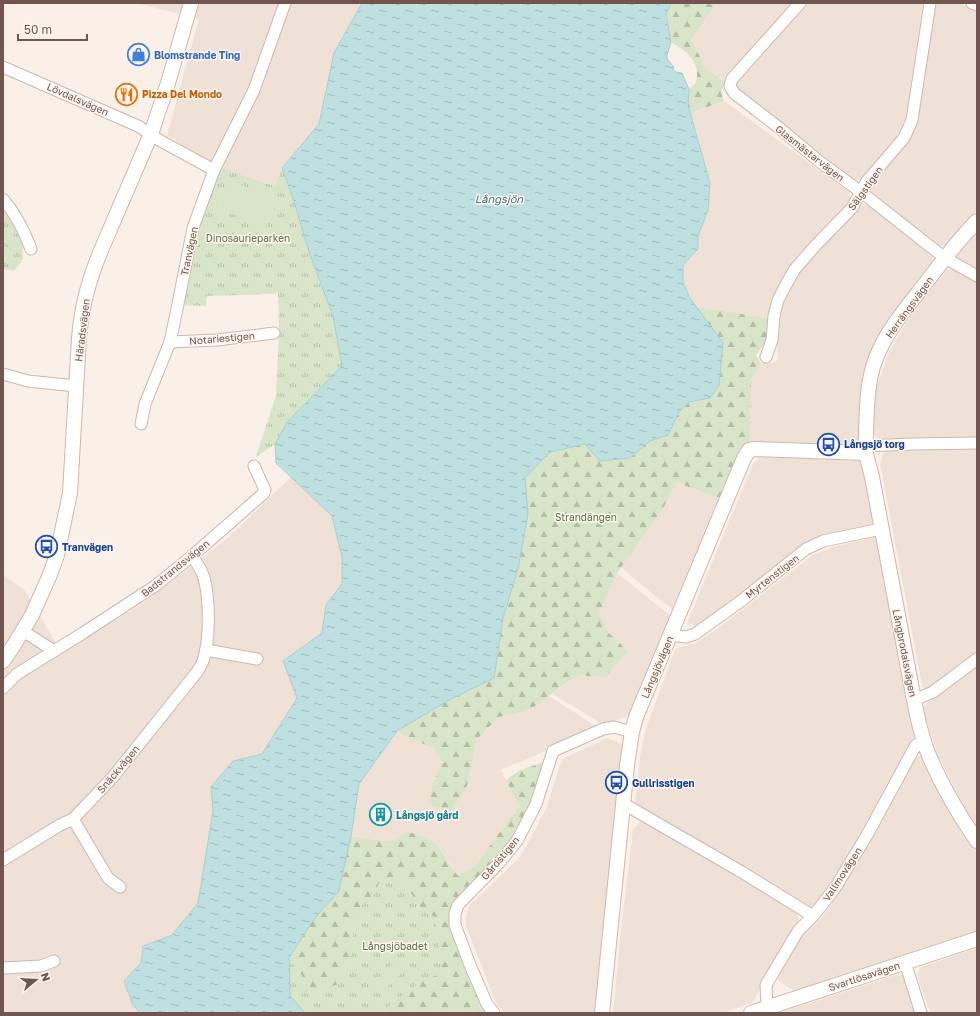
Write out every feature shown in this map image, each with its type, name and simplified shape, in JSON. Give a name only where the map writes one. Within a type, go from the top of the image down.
[{"type":"street","name":"Häradsvägen","points":[[3,661],[32,616],[57,555],[68,501],[81,319],[88,284],[102,248],[152,134],[191,3]]},
{"type":"street","name":"Tranvägen","points":[[141,424],[145,404],[170,342],[193,228],[214,170],[254,90],[285,3]]},
{"type":"street","name":"Glasmästarvägen","points":[[800,3],[732,79],[730,86],[734,93],[820,162],[945,258],[977,276]]},
{"type":"street","name":"Sälgstigen","points":[[766,357],[772,340],[774,316],[778,300],[788,280],[797,266],[852,208],[868,181],[904,138],[912,120],[930,3]]},
{"type":"street","points":[[972,3],[977,5]]},
{"type":"street","name":"Lövdalsvägen","points":[[3,67],[138,126],[152,134]]},
{"type":"street","points":[[152,134],[214,170]]},
{"type":"street","points":[[3,199],[18,220],[27,237],[31,249]]},
{"type":"street","name":"Herrängsvägen","points":[[866,450],[866,412],[869,385],[876,358],[889,333],[901,315],[945,258],[977,221]]},
{"type":"street","name":"Notariestigen","points":[[170,342],[218,340],[274,333]]},
{"type":"street","points":[[3,374],[28,381],[76,386]]},
{"type":"street","points":[[866,450],[912,444],[977,443]]},
{"type":"street","name":"Långsjövägen","points":[[602,1013],[627,765],[632,732],[636,717],[744,458],[749,450],[755,449],[866,450]]},
{"type":"street","name":"Långbrodalsvägen","points":[[866,450],[914,700],[924,742],[952,801],[977,841]]},
{"type":"street","name":"Badstrandsvägen","points":[[3,688],[17,674],[155,586],[264,493],[265,490],[254,466]]},
{"type":"street","name":"Myrtenstigen","points":[[670,635],[686,637],[695,634],[741,601],[806,550],[823,541],[881,529]]},
{"type":"street","name":"Snäckvägen","points":[[3,860],[60,825],[73,819],[113,777],[203,663],[206,650],[208,604],[204,578],[192,556]]},
{"type":"street","points":[[23,631],[54,651]]},
{"type":"street","points":[[206,650],[257,659]]},
{"type":"street","points":[[914,700],[933,692],[977,659]]},
{"type":"street","name":"Gårdstigen","points":[[494,1013],[487,1004],[455,925],[455,914],[458,905],[499,864],[517,841],[536,804],[553,751],[603,730],[614,727],[632,732]]},
{"type":"street","name":"Vallmovägen","points":[[767,1007],[766,985],[798,931],[813,916],[835,888],[871,829],[916,745],[924,742]]},
{"type":"street","points":[[624,804],[740,871],[813,916]]},
{"type":"street","points":[[73,819],[108,878],[120,887]]},
{"type":"street","name":"Svartlösavägen","points":[[751,1013],[977,938]]},
{"type":"street","points":[[3,968],[41,966],[54,961]]},
{"type":"street","points":[[905,962],[921,1013]]},
{"type":"shaded area","points":[[136,3],[362,3],[334,53],[319,124],[282,168],[275,186],[216,166],[167,135],[199,19]]},
{"type":"shaded area","points":[[716,3],[795,3],[725,82],[706,68],[691,40]]},
{"type":"shaded area","points":[[808,3],[923,3],[906,116],[897,139],[861,179],[853,180],[737,90],[737,80]]},
{"type":"shaded area","points":[[933,3],[961,3],[977,10],[977,210],[948,244],[940,246],[869,192],[869,184],[911,133]]},
{"type":"shaded area","points":[[724,101],[849,192],[851,197],[850,203],[796,260],[785,275],[775,296],[768,318],[696,307],[683,282],[683,265],[698,249],[698,236],[708,210],[710,183],[690,113]]},
{"type":"shaded area","points":[[870,205],[933,257],[932,265],[893,314],[859,442],[852,448],[750,442],[751,379],[761,364],[773,363],[778,359],[777,339],[781,313],[787,290],[798,272],[819,248],[853,216],[859,206]]},
{"type":"shaded area","points":[[977,232],[977,273],[958,263],[956,256]]},
{"type":"shaded area","points":[[954,269],[977,282],[977,440],[881,441],[872,433],[876,389],[889,352],[907,321],[946,271]]},
{"type":"shaded area","points":[[913,448],[977,448],[977,658],[926,692],[922,685],[880,463],[883,454],[886,451]]},
{"type":"shaded area","points":[[761,457],[859,461],[865,469],[875,521],[872,527],[808,545],[699,627],[687,623],[753,464]]},
{"type":"shaded area","points":[[291,477],[332,516],[342,557],[342,584],[326,605],[322,633],[283,661],[297,698],[262,754],[233,761],[211,787],[213,811],[198,903],[172,935],[143,946],[141,963],[124,981],[133,1005],[140,1013],[3,1013],[3,574],[25,591],[62,653],[142,604],[229,537]]},
{"type":"shaded area","points":[[676,482],[722,500],[675,611],[621,567],[664,507]]},
{"type":"shaded area","points":[[874,537],[879,539],[915,736],[833,886],[816,906],[811,907],[635,803],[641,750],[646,729],[675,649],[696,643],[720,627],[813,555],[833,547]]},
{"type":"shaded area","points":[[617,573],[673,617],[635,713],[604,725],[553,694],[569,681],[580,675],[605,678],[628,650],[609,633],[599,614]]},
{"type":"shaded area","points":[[977,665],[977,829],[938,755],[923,710],[926,704]]},
{"type":"shaded area","name":"Långsjö gård","points":[[549,696],[599,728],[501,770],[519,806],[475,866],[458,876],[438,845],[427,838],[406,831],[394,841],[351,836],[359,784],[397,731],[434,749],[442,762],[432,786],[466,789],[477,739],[500,717],[534,707]]},
{"type":"shaded area","points":[[608,738],[626,746],[597,1013],[504,1013],[495,1001],[466,926],[466,916],[469,906],[519,858],[546,809],[560,765],[564,758]]},
{"type":"shaded area","points":[[924,756],[948,804],[977,849],[977,933],[795,992],[777,979],[803,934],[820,920],[839,893],[916,757]]},
{"type":"shaded area","points":[[643,820],[797,913],[799,923],[752,1003],[723,1013],[613,1013],[633,829]]},
{"type":"shaded area","points":[[977,948],[977,1013],[930,1013],[917,975],[921,967]]},
{"type":"shaded area","points":[[899,974],[908,977],[919,1013],[779,1013]]},
{"type":"green space","points":[[671,3],[716,3],[691,40],[706,68],[725,82],[721,93],[724,101],[690,113],[688,105],[689,89],[696,83],[697,69],[692,59],[671,42],[666,14]]},
{"type":"green space","name":"Dinosaurieparken","points":[[216,166],[275,186],[282,168],[333,316],[342,366],[288,421],[275,444],[256,457],[276,395],[279,331],[278,293],[207,296],[206,306],[178,305],[193,228]]},
{"type":"green space","points":[[228,180],[276,198],[266,227],[217,208]]},
{"type":"green space","points":[[3,208],[22,234],[23,259],[14,271],[3,269]]},
{"type":"green space","name":"Strandängen","points":[[696,307],[768,318],[768,338],[756,355],[761,364],[751,379],[750,442],[742,448],[722,500],[676,482],[664,507],[617,573],[599,614],[609,633],[628,651],[605,678],[580,675],[569,681],[534,707],[521,712],[499,717],[477,739],[466,789],[450,811],[430,805],[432,786],[442,762],[434,749],[397,731],[449,700],[494,678],[503,618],[518,569],[528,514],[525,478],[550,452],[585,444],[600,461],[630,458],[650,441],[668,435],[679,412],[689,402],[710,398],[723,343]]},
{"type":"green space","points":[[551,760],[517,841],[474,884],[451,928],[482,1007],[487,1013],[383,1013],[396,999],[408,993],[419,982],[423,911],[402,880],[381,880],[373,895],[358,909],[353,924],[352,951],[347,967],[339,984],[314,993],[289,958],[314,919],[339,891],[351,836],[394,841],[406,831],[427,838],[438,845],[458,876],[475,866],[519,806],[506,780],[520,770]]},
{"type":"green space","name":"Långsjöbadet","points":[[381,880],[402,880],[423,911],[435,917],[443,973],[419,982],[408,993],[396,999],[383,1013],[305,1013],[290,996],[289,958],[314,993],[339,984],[347,967],[352,951],[353,924],[358,909],[373,895]]},
{"type":"green space","points":[[395,962],[404,971],[384,990],[375,981]]},
{"type":"water","name":"Långsjön","points":[[362,3],[671,3],[666,14],[671,42],[667,59],[674,67],[673,69],[676,72],[682,73],[689,89],[688,105],[710,183],[708,210],[698,236],[698,249],[683,265],[683,282],[690,298],[723,343],[719,385],[710,398],[689,402],[679,412],[668,435],[650,441],[630,458],[600,461],[585,444],[550,452],[525,478],[528,514],[518,569],[503,618],[494,678],[449,700],[397,731],[359,784],[351,836],[339,891],[314,919],[289,958],[290,996],[305,1013],[140,1013],[133,1005],[124,981],[141,963],[143,946],[172,935],[198,903],[213,811],[211,787],[233,761],[262,754],[297,698],[283,661],[322,633],[326,605],[342,584],[342,557],[332,516],[276,463],[275,444],[288,421],[342,366],[333,316],[309,252],[293,198],[282,168],[319,124],[334,53]]},
{"type":"place","name":"Blomstrande Ting","points":[[139,55]]},
{"type":"place","name":"Pizza Del Mondo","points":[[126,94]]},
{"type":"place","name":"Långsjö torg","points":[[828,444]]},
{"type":"place","name":"Tranvägen","points":[[46,547]]},
{"type":"place","name":"Gullrisstigen","points":[[617,783]]},
{"type":"place","name":"Långsjö gård","points":[[381,815]]}]
